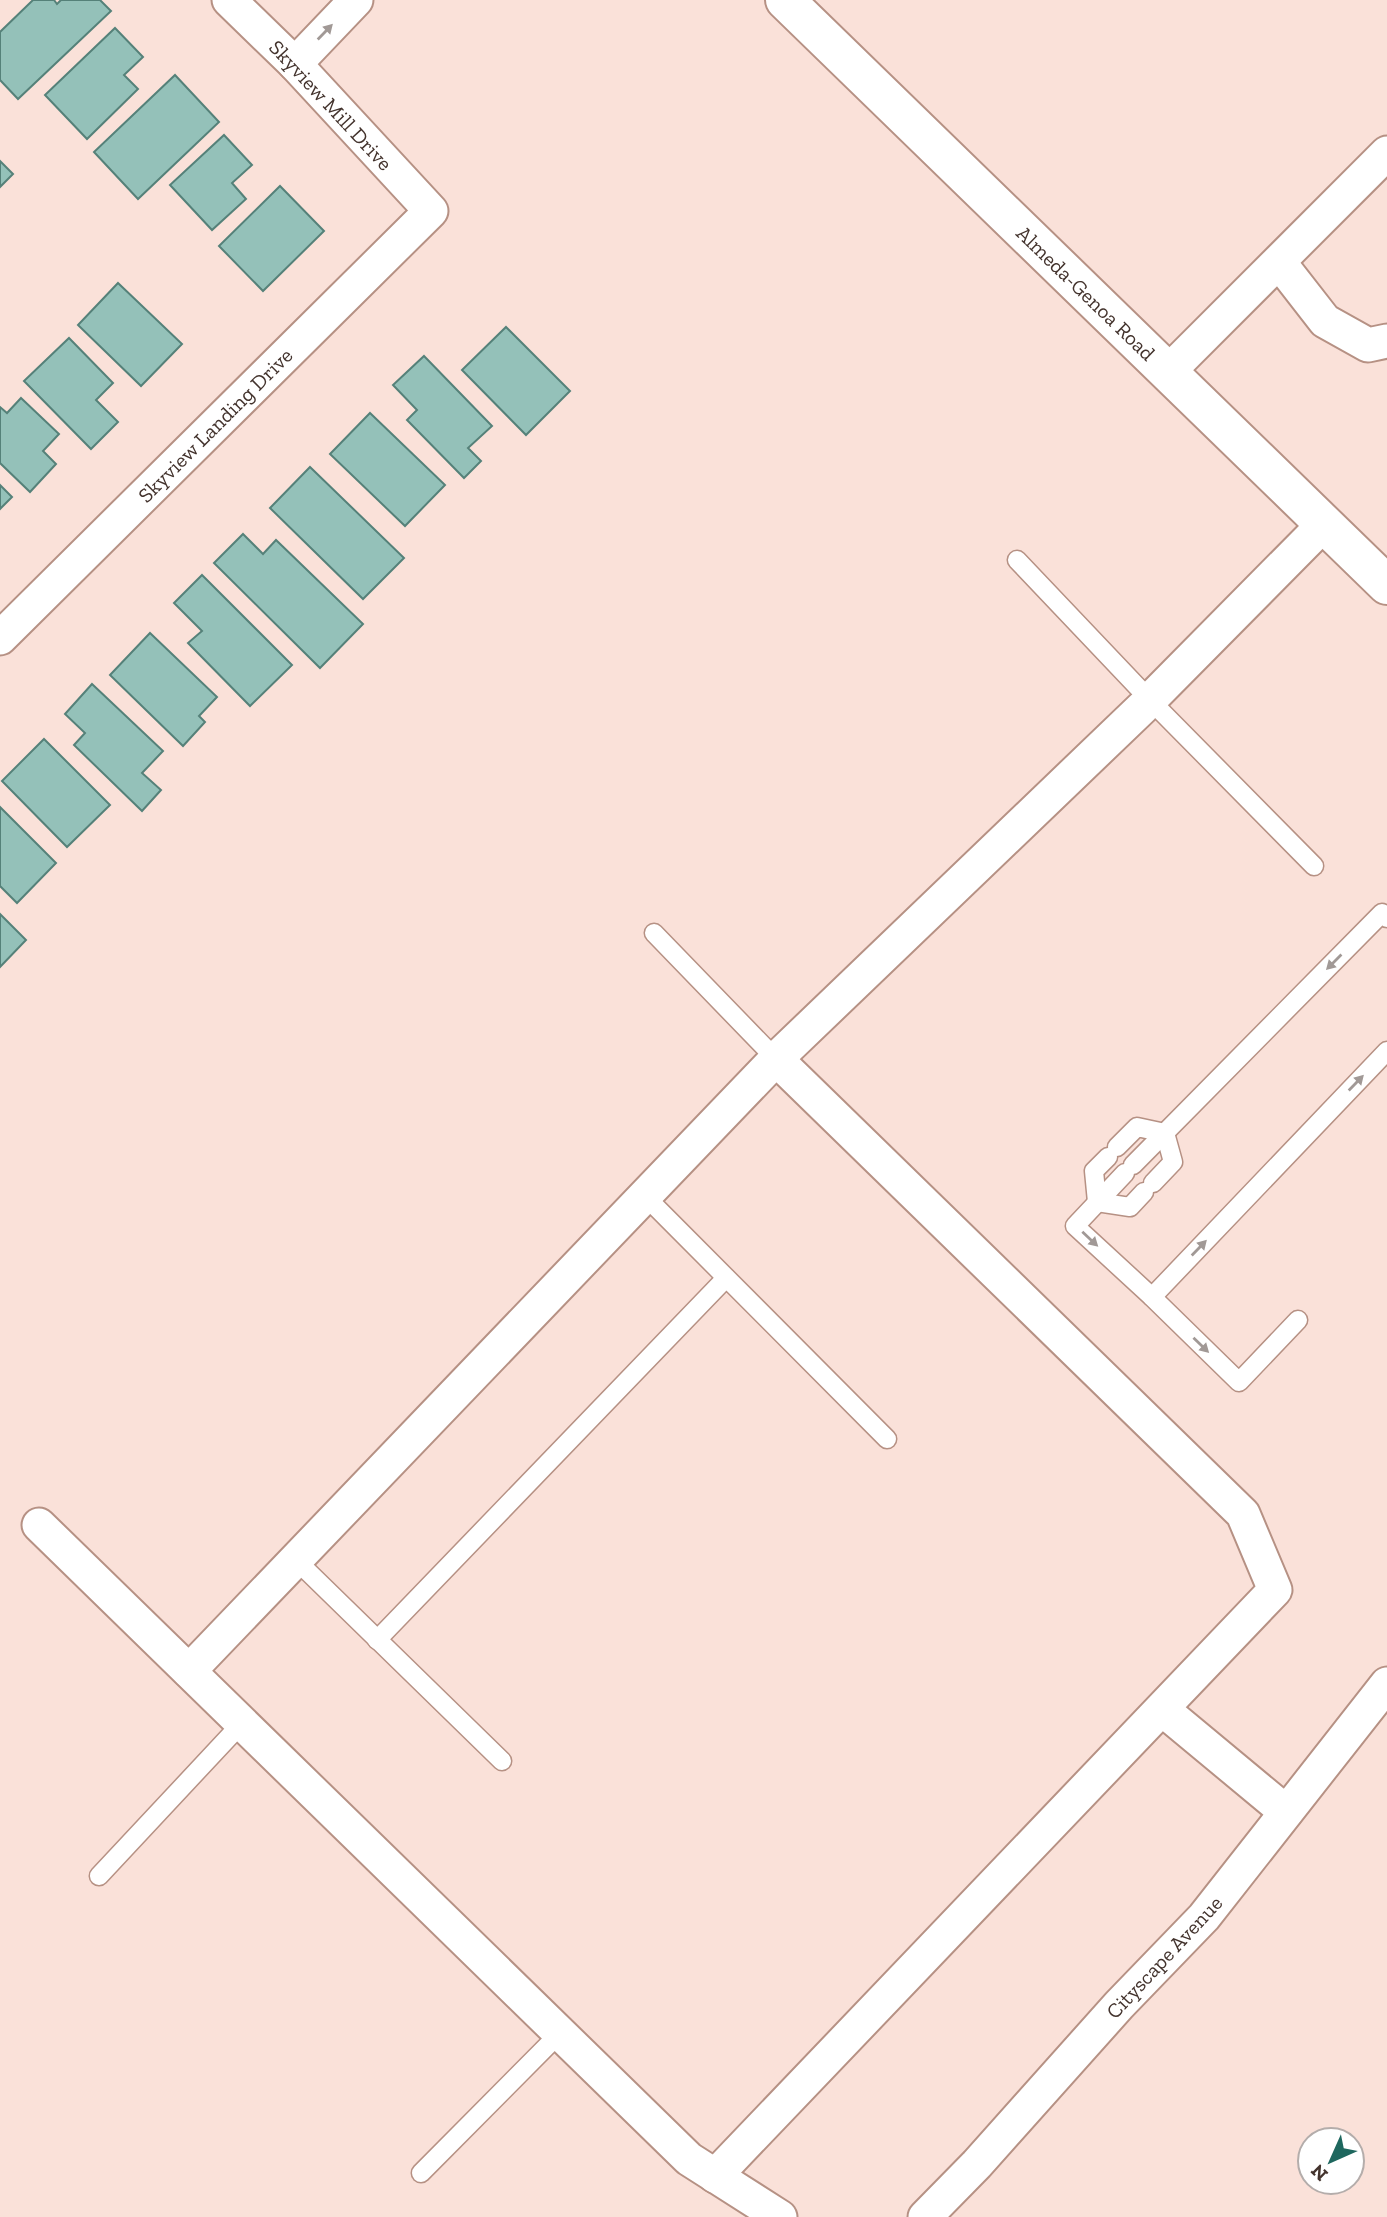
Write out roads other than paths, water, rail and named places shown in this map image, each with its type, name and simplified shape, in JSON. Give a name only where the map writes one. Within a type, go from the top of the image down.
[{"type":"main road","name":"Almeda-Genoa Road","points":[[785,0],[1387,585]]},
{"type":"street","name":"Skyview Mill Drive","points":[[229,0],[295,64],[431,211]]},
{"type":"street","points":[[295,64],[356,0]]},
{"type":"street","points":[[1168,372],[1279,262],[1382,167]]},
{"type":"street","name":"Skyview Landing Drive","points":[[0,638],[431,211]]},
{"type":"street","points":[[1279,262],[1325,321],[1368,345],[1387,341]]},
{"type":"street","points":[[189,1671],[776,1059],[1150,700],[1324,524]]},
{"type":"street","points":[[715,2176],[1275,1590],[1243,1514],[776,1059]]},
{"type":"street","points":[[39,1525],[689,2159],[779,2217]]},
{"type":"street","name":"Cityscape Avenue","points":[[925,2217],[1119,2005],[1204,1917],[1387,1684]]},
{"type":"street","points":[[1162,1709],[1286,1812]]},
{"type":"lane","points":[[1017,560],[1314,866]]},
{"type":"lane","points":[[1298,1320],[1238,1382],[1075,1226],[1165,1133],[1385,916]]},
{"type":"lane","points":[[654,933],[776,1059]]},
{"type":"lane","points":[[1152,1297],[1387,1051]]},
{"type":"lane","points":[[1097,1202],[1094,1171],[1112,1152],[1137,1127],[1165,1133]]},
{"type":"lane","points":[[1097,1202],[1130,1207],[1173,1162],[1165,1133]]},
{"type":"lane","points":[[645,1196],[887,1439]]},
{"type":"lane","points":[[377,1640],[726,1278]]},
{"type":"lane","points":[[296,1560],[502,1761]]},
{"type":"lane","points":[[99,1876],[242,1723]]},
{"type":"lane","points":[[421,2173],[560,2033]]}]
